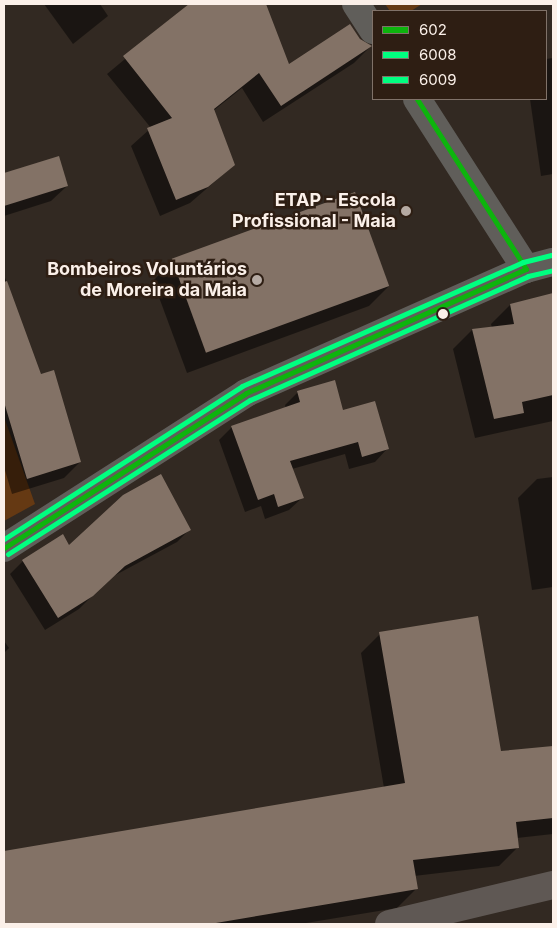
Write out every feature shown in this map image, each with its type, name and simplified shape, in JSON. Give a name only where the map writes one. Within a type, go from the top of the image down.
[{"type":"main road","points":[[356,4],[372,28]]},
{"type":"main road","points":[[418,100],[526,269]]},
{"type":"main road","points":[[4,548],[246,393],[526,269],[553,262]]},
{"type":"street","points":[[389,924],[445,918],[553,884]]},
{"type":"shaded area","points":[[385,4],[422,4],[413,10],[389,10]]},
{"type":"shaded area","points":[[4,417],[35,504],[4,521]]},
{"type":"building","points":[[189,4],[266,4],[289,64],[350,24],[360,39],[372,46],[281,106],[259,73],[214,109],[235,165],[208,187],[176,200],[147,128],[172,118],[123,56]]},
{"type":"building","points":[[59,156],[68,186],[4,206],[4,173]]},
{"type":"building","points":[[355,192],[389,286],[206,353],[172,259]]},
{"type":"building","points":[[7,281],[41,374],[54,370],[81,462],[27,479],[4,402],[4,282]]},
{"type":"building","points":[[553,293],[553,395],[522,402],[524,413],[494,419],[472,329],[514,324],[510,304]]},
{"type":"building","points":[[335,380],[343,410],[375,401],[389,449],[362,457],[358,442],[290,461],[304,498],[278,507],[274,494],[258,500],[231,426],[300,402],[297,391]]},
{"type":"building","points":[[161,474],[191,530],[125,566],[93,596],[58,618],[22,560],[63,534],[69,545],[123,495]]},
{"type":"building","points":[[478,616],[501,751],[553,746],[553,818],[516,822],[519,848],[413,860],[418,889],[210,924],[4,924],[4,851],[405,783],[379,632]]},
{"type":"transit line","name":"602","points":[[418,100],[526,269]]},
{"type":"transit line","name":"6009","points":[[4,539],[242,386],[523,262],[551,255]]},
{"type":"transit line","name":"602","points":[[4,548],[246,393],[526,269]]},
{"type":"transit line","name":"6008","points":[[8,554],[250,400],[528,276],[553,270]]},
{"type":"place","name":"ETAP - Escola Profissional - Maia","points":[[406,211]]},
{"type":"place","name":"Bombeiros Voluntários de Moreira da Maia","points":[[257,280]]}]
